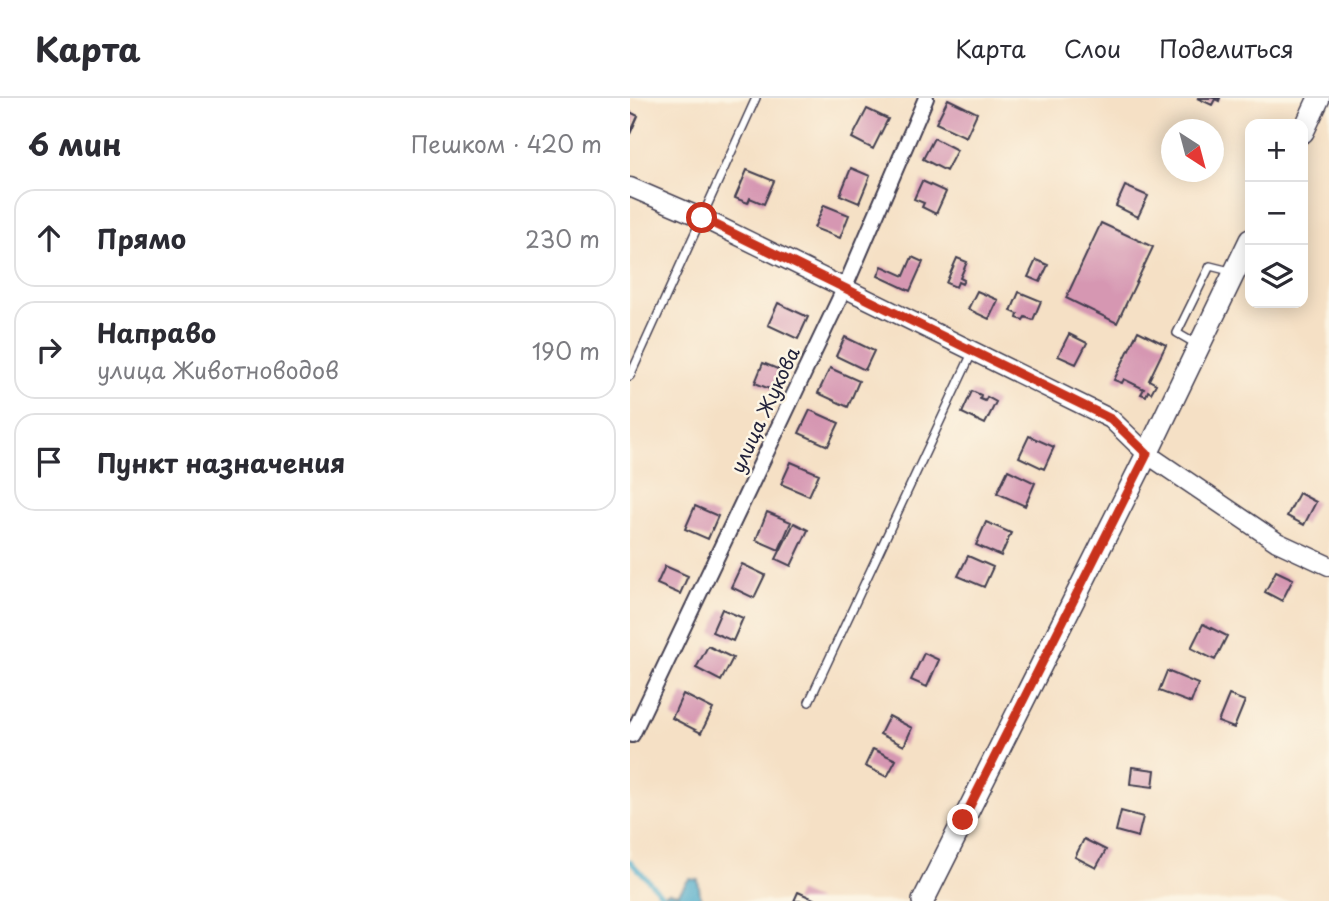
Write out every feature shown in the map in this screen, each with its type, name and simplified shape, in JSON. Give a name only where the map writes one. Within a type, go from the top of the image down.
[{"type":"main road","points":[[1308,121],[1319,98]]},
{"type":"main road","points":[[923,901],[1147,454],[1248,245]]},
{"type":"street","name":"улица Жукова","points":[[632,735],[845,287],[926,98]]},
{"type":"street","points":[[630,187],[702,218],[1111,419],[1147,454],[1277,542],[1329,566]]},
{"type":"lane","points":[[630,376],[756,98]]},
{"type":"lane","points":[[809,702],[973,351]]},
{"type":"water","points":[[689,879],[698,880],[701,901],[661,901],[662,895],[669,892],[678,894]]},
{"type":"building","points":[[1197,98],[1220,98],[1219,101],[1215,99],[1212,105]]},
{"type":"building","points":[[948,99],[977,113],[966,137],[936,123]]},
{"type":"building","points":[[867,109],[888,119],[873,149],[852,138]]},
{"type":"building","points":[[630,112],[638,116],[630,134]]},
{"type":"building","points":[[934,138],[957,150],[946,171],[923,159]]},
{"type":"building","points":[[851,168],[870,176],[859,203],[840,195]]},
{"type":"building","points":[[747,170],[774,181],[764,204],[750,198],[748,203],[735,198]]},
{"type":"building","points":[[922,181],[946,192],[936,214],[922,207],[924,203],[914,199]]},
{"type":"building","points":[[1125,186],[1148,196],[1138,217],[1116,206]]},
{"type":"building","points":[[824,205],[849,215],[840,238],[814,228]]},
{"type":"building","points":[[1101,223],[1153,247],[1117,323],[1066,298]]},
{"type":"building","points":[[912,257],[923,262],[910,291],[878,276],[882,266],[904,276]]},
{"type":"building","points":[[957,258],[967,262],[960,278],[964,280],[962,284],[958,282],[956,287],[946,283]]},
{"type":"building","points":[[1036,260],[1048,265],[1040,282],[1028,277]]},
{"type":"building","points":[[977,291],[998,300],[989,319],[968,309]]},
{"type":"building","points":[[1019,292],[1041,301],[1033,320],[1017,318],[1018,314],[1011,311]]},
{"type":"building","points":[[778,303],[808,317],[798,339],[768,325]]},
{"type":"building","points":[[1138,331],[1166,345],[1149,380],[1156,384],[1146,396],[1141,394],[1144,389],[1124,379],[1122,383],[1114,380]]},
{"type":"building","points":[[1069,334],[1087,343],[1076,364],[1058,356]]},
{"type":"building","points":[[845,337],[874,351],[865,370],[836,356]]},
{"type":"building","points":[[763,363],[785,372],[777,392],[755,383]]},
{"type":"building","points":[[830,368],[859,381],[848,407],[818,393]]},
{"type":"building","points":[[972,391],[981,395],[980,399],[985,401],[987,397],[996,402],[985,424],[962,413]]},
{"type":"building","points":[[810,410],[839,423],[828,446],[799,433]]},
{"type":"building","points":[[1029,436],[1054,447],[1044,469],[1019,457]]},
{"type":"building","points":[[791,462],[819,474],[809,496],[781,484]]},
{"type":"building","points":[[1008,470],[1035,483],[1025,506],[997,493]]},
{"type":"building","points":[[1299,493],[1316,502],[1304,525],[1287,516]]},
{"type":"building","points":[[695,506],[718,516],[708,539],[685,529]]},
{"type":"building","points":[[767,512],[791,522],[779,550],[756,540]]},
{"type":"building","points":[[986,522],[1011,533],[1001,556],[976,545]]},
{"type":"building","points":[[794,523],[808,530],[791,566],[776,559]]},
{"type":"building","points":[[968,556],[993,567],[984,587],[958,576]]},
{"type":"building","points":[[742,564],[765,575],[754,598],[731,587]]},
{"type":"building","points":[[665,566],[688,576],[680,594],[657,584]]},
{"type":"building","points":[[1276,571],[1293,579],[1282,601],[1265,592]]},
{"type":"building","points":[[722,609],[743,618],[733,641],[712,632]]},
{"type":"building","points":[[1203,624],[1227,636],[1215,660],[1191,648]]},
{"type":"building","points":[[708,646],[733,658],[721,681],[696,668]]},
{"type":"building","points":[[924,653],[939,660],[927,687],[911,680]]},
{"type":"building","points":[[1167,671],[1198,684],[1191,703],[1159,691]]},
{"type":"building","points":[[683,694],[713,709],[701,733],[672,718]]},
{"type":"building","points":[[1229,695],[1245,701],[1234,728],[1218,722]]},
{"type":"building","points":[[889,716],[912,728],[904,746],[880,734]]},
{"type":"building","points":[[873,749],[896,760],[887,777],[865,766]]},
{"type":"building","points":[[1132,767],[1155,770],[1153,787],[1130,784]]},
{"type":"building","points":[[1121,811],[1143,817],[1138,837],[1116,831]]},
{"type":"building","points":[[1084,839],[1106,850],[1096,868],[1075,857]]},
{"type":"building","points":[[798,892],[818,901],[794,901]]},
{"type":"waterway","points":[[630,861],[662,895]]},
{"type":"route","points":[[702,218],[1111,419],[1147,454],[963,820]]}]
